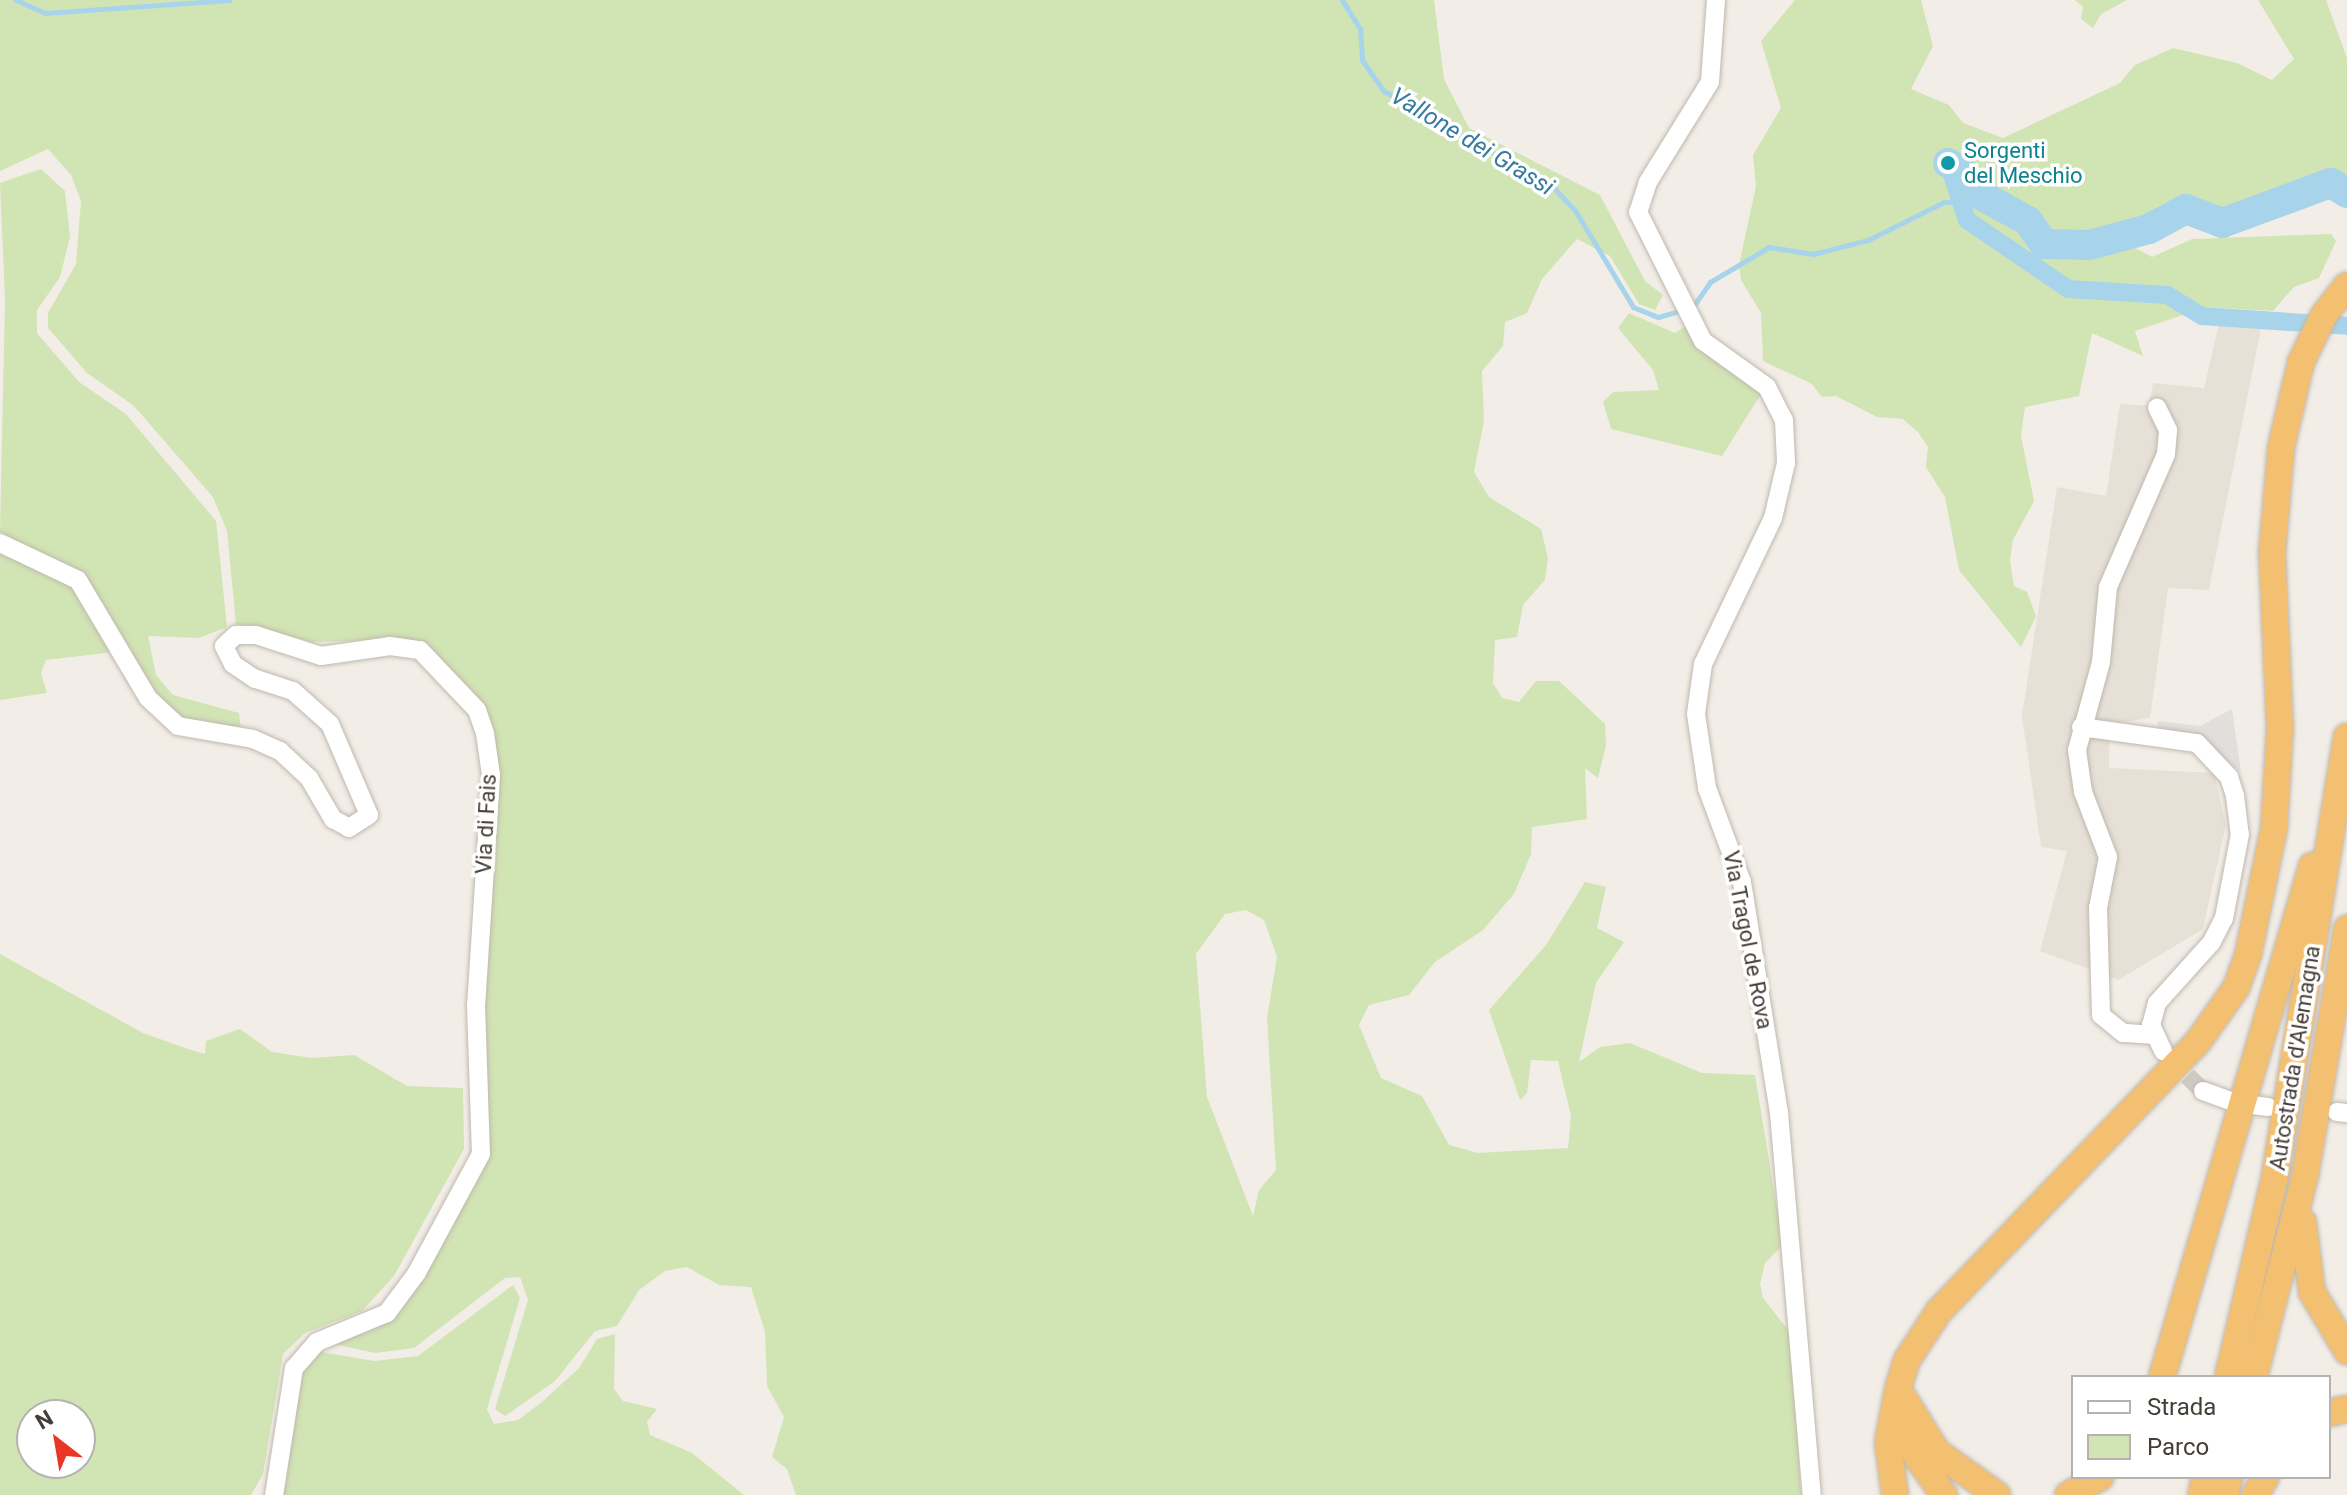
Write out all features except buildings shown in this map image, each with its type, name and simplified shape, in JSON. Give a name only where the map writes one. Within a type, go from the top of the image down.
[{"type":"highway","points":[[1895,1495],[1888,1442],[1898,1389],[1907,1360],[1939,1311],[2197,1043],[2236,988],[2263,897],[2274,828],[2280,728],[2272,554],[2281,448],[2301,362],[2347,286]]},
{"type":"highway","points":[[2163,1375],[2346,746]]},
{"type":"highway","name":"Autostrada d'Alemagna","points":[[2228,1375],[2274,1181],[2346,746]]},
{"type":"highway","name":"Autostrada d'Alemagna","points":[[2255,1375],[2305,1176],[2347,929]]},
{"type":"highway","points":[[2305,1176],[2306,1271],[2321,1312],[2347,1351]]},
{"type":"highway","points":[[1898,1389],[1910,1442],[1944,1495]]},
{"type":"highway","points":[[1898,1389],[1937,1452],[1997,1495]]},
{"type":"highway","points":[[2068,1495],[2096,1479]]},
{"type":"street","name":"Via Tragol de Rova","points":[[1716,0],[1710,82],[1648,182],[1638,212],[1703,341],[1767,387],[1784,420],[1786,463],[1773,518],[1703,664],[1696,714],[1707,788],[1742,882],[1779,1113],[1812,1495]]},
{"type":"street","points":[[2081,727],[2197,743],[2229,777],[2240,815],[2224,918],[2211,943],[2157,1003],[2159,1043],[2123,1033],[2101,1015],[2098,908],[2108,857],[2083,792],[2081,727],[2101,662],[2108,587],[2166,454],[2168,430],[2157,407]]},
{"type":"street","name":"Via di Fais","points":[[0,543],[78,580],[148,698],[178,726],[253,739],[280,751],[309,778],[333,819],[349,828],[369,815],[330,724],[293,691],[255,679],[233,664],[224,646],[236,635],[321,656],[390,646],[420,650],[477,710],[485,733],[491,775],[476,1005],[481,1154],[416,1274],[387,1313],[317,1342],[294,1368],[274,1495]]},
{"type":"street","points":[[2203,1091],[2231,1101]]},
{"type":"shaded area","points":[[2219,324],[2261,328],[2209,590],[2168,588],[2150,718],[2110,724],[2109,768],[2214,773],[2226,825],[2203,929],[2118,980],[2040,951],[2067,851],[2041,847],[2022,716],[2057,487],[2106,496],[2120,404],[2149,406],[2153,383],[2204,388]]},
{"type":"shaded area","points":[[2232,709],[2241,772],[2198,735],[2157,729],[2158,721],[2200,726]]},
{"type":"green space","points":[[0,0],[1434,0],[1444,79],[1469,128],[1600,195],[1645,281],[1663,295],[1655,310],[1639,304],[1610,256],[1577,239],[1542,279],[1527,313],[1505,322],[1503,346],[1482,371],[1484,421],[1474,472],[1489,497],[1541,529],[1548,558],[1545,580],[1523,605],[1517,637],[1495,640],[1493,683],[1502,698],[1519,702],[1536,681],[1559,681],[1605,724],[1606,746],[1598,778],[1585,768],[1587,819],[1532,827],[1531,854],[1514,894],[1483,930],[1435,962],[1409,995],[1369,1005],[1359,1025],[1381,1078],[1422,1096],[1449,1145],[1478,1153],[1568,1148],[1571,1116],[1558,1061],[1531,1060],[1527,1093],[1520,1100],[1489,1010],[1546,945],[1585,882],[1606,887],[1597,928],[1624,942],[1596,983],[1579,1062],[1600,1047],[1630,1043],[1702,1073],[1755,1075],[1783,1245],[1765,1263],[1760,1284],[1763,1298],[1792,1335],[1801,1495],[796,1495],[787,1469],[772,1457],[784,1417],[767,1386],[765,1332],[751,1287],[719,1285],[687,1267],[665,1271],[639,1290],[617,1326],[595,1331],[555,1381],[505,1416],[495,1409],[528,1300],[520,1277],[505,1278],[414,1348],[375,1353],[320,1341],[385,1309],[476,1154],[486,739],[421,644],[409,639],[312,642],[236,624],[227,531],[213,497],[134,406],[87,373],[48,328],[48,313],[76,264],[81,201],[71,175],[48,149],[0,171]],"holes":[[[1246,910],[1264,920],[1277,957],[1267,1018],[1276,1170],[1259,1190],[1253,1216],[1207,1097],[1196,954],[1225,914]]]},
{"type":"green space","points":[[1795,0],[1921,0],[1933,46],[1911,89],[1949,105],[1963,123],[2003,138],[2120,83],[2135,65],[2173,48],[2237,63],[2272,80],[2294,59],[2258,0],[2326,0],[2347,58],[2347,177],[2238,222],[2226,224],[2186,209],[2128,232],[2135,248],[2152,257],[2192,239],[2331,234],[2336,241],[2319,278],[2294,287],[2273,311],[2188,306],[2186,314],[2135,331],[2143,356],[2092,333],[2079,396],[2025,407],[2021,436],[2034,501],[2013,540],[2010,560],[2014,586],[2027,592],[2036,616],[2021,647],[1959,570],[1945,497],[1926,467],[1928,447],[1918,432],[1903,419],[1877,417],[1836,396],[1822,397],[1812,384],[1763,361],[1761,313],[1741,280],[1739,265],[1756,186],[1753,155],[1781,108],[1761,41]]},
{"type":"green space","points":[[2075,0],[2127,0],[2101,14],[2093,28],[2081,19],[2083,7]]},
{"type":"green space","points":[[41,169],[65,191],[70,237],[60,277],[37,310],[37,333],[79,382],[126,414],[216,521],[227,627],[199,638],[148,636],[156,675],[173,695],[239,713],[241,729],[185,718],[163,706],[90,584],[0,532],[5,300],[0,183]]},
{"type":"green space","points":[[1629,313],[1675,333],[1686,326],[1696,345],[1763,391],[1722,456],[1611,429],[1603,402],[1613,392],[1659,390],[1653,370],[1618,328]]},
{"type":"green space","points":[[0,547],[76,589],[114,652],[46,660],[41,673],[47,693],[0,700]]},
{"type":"green space","points":[[0,954],[143,1033],[191,1050],[205,1054],[206,1041],[240,1029],[272,1052],[312,1058],[354,1055],[407,1086],[463,1088],[464,1149],[394,1276],[362,1311],[305,1333],[283,1354],[263,1474],[251,1495],[0,1495]]},
{"type":"green space","points":[[513,1285],[520,1298],[487,1409],[494,1424],[518,1420],[579,1368],[597,1339],[615,1334],[614,1389],[623,1401],[657,1409],[647,1422],[650,1435],[692,1453],[744,1495],[273,1495],[287,1397],[309,1350],[374,1361],[418,1356]]},
{"type":"waterway","name":"Vallone dei Grassi","points":[[16,0],[45,13],[230,0]]},
{"type":"waterway","name":"Vallone dei Grassi","points":[[1342,0],[1360,29],[1362,60],[1384,91],[1553,187],[1576,212],[1633,307],[1658,317],[1683,310]]},
{"type":"waterway","points":[[1948,163],[1967,220],[2068,289],[2167,295],[2202,316],[2347,326]]},
{"type":"waterway","points":[[1948,163],[1962,171],[1977,193],[2028,221],[2044,244],[2089,245],[2149,229],[2186,209],[2222,223],[2331,183],[2347,193]]},
{"type":"waterway","points":[[1692,308],[1710,282],[1769,247],[1813,254],[1868,240],[1944,202],[1993,202]]},
{"type":"tunnel","points":[[2168,1057],[2203,1091]]},
{"type":"place","name":"Sorgenti del Meschio","points":[[1948,163]]}]
